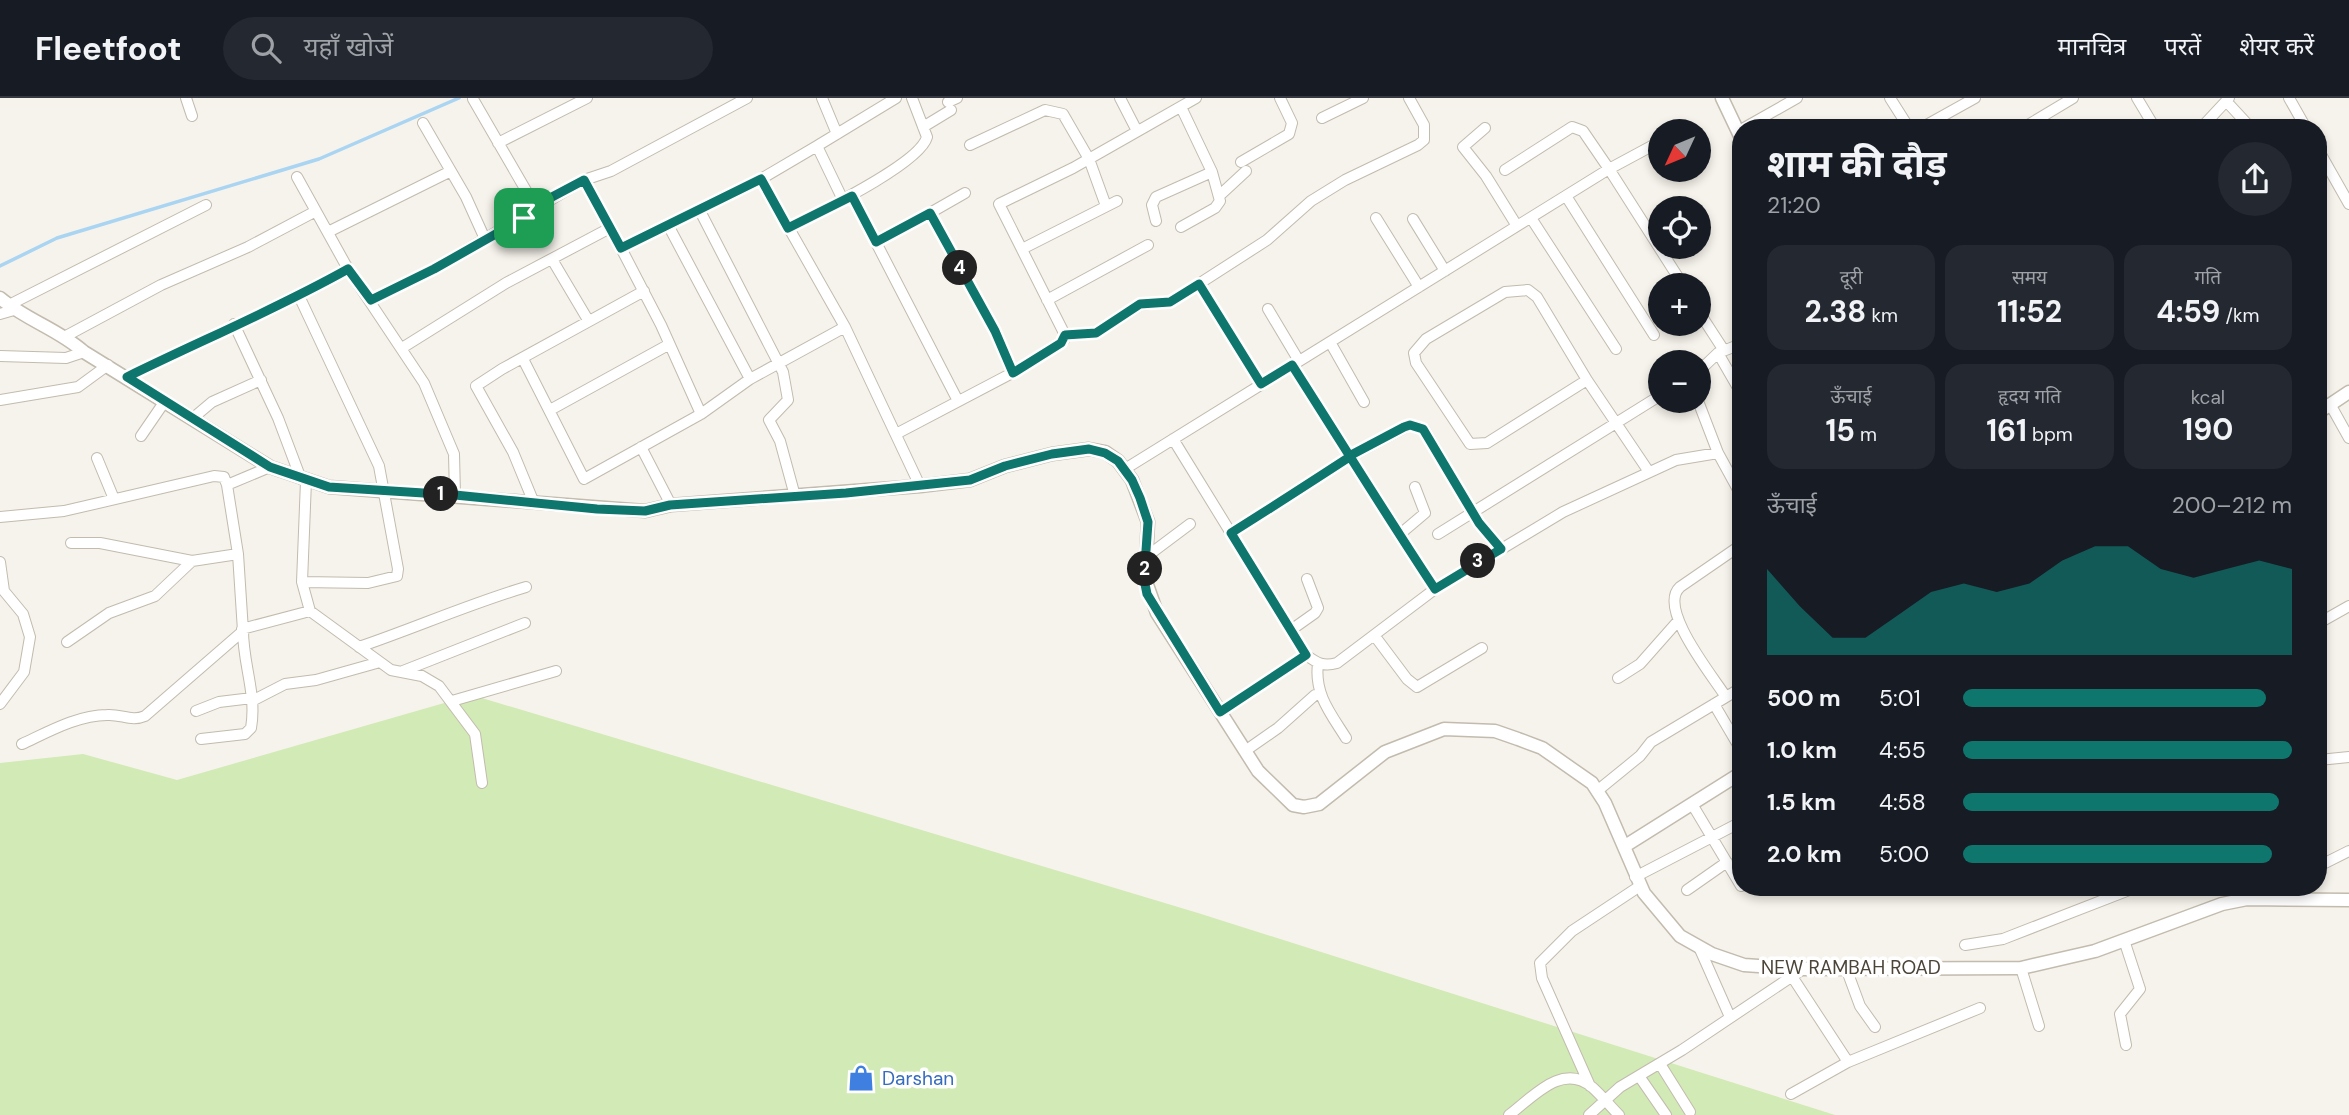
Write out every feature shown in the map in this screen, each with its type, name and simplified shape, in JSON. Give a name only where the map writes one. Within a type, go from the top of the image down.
[{"type":"street","points":[[186,98],[192,116]]},
{"type":"street","points":[[498,143],[587,98]]},
{"type":"street","points":[[371,300],[434,269],[524,218],[535,206],[584,180],[611,171],[747,98]]},
{"type":"street","points":[[822,98],[837,134]]},
{"type":"street","points":[[621,248],[761,179],[896,98]]},
{"type":"street","points":[[788,228],[848,198],[920,150],[927,137],[912,98]]},
{"type":"street","points":[[1121,98],[1137,131]]},
{"type":"street","points":[[1065,335],[999,204],[1089,159],[1196,98]]},
{"type":"street","points":[[1219,196],[1244,166],[1289,134],[1292,123],[1280,98]]},
{"type":"street","points":[[1322,118],[1363,98]]},
{"type":"street","points":[[1065,335],[1096,333],[1140,304],[1170,302],[1267,240],[1311,201],[1345,180],[1424,140],[1424,124],[1409,98]]},
{"type":"street","points":[[1722,98],[1734,119]]},
{"type":"street","points":[[1762,119],[1797,98]]},
{"type":"street","points":[[1890,98],[1903,119]]},
{"type":"street","points":[[1937,119],[1975,98]]},
{"type":"street","points":[[2036,119],[2059,101],[2073,98]]},
{"type":"street","points":[[2137,98],[2150,119]]},
{"type":"street","points":[[2288,98],[2301,119]]},
{"type":"street","points":[[473,99],[535,206]]},
{"type":"street","points":[[2208,119],[2227,99],[2244,119]]},
{"type":"street","points":[[923,127],[952,103]]},
{"type":"street","points":[[1181,107],[1212,172],[1219,196],[1218,205],[1181,227]]},
{"type":"street","points":[[970,145],[1045,110],[1063,114],[1089,159],[1106,206]]},
{"type":"street","points":[[423,123],[447,162],[449,172],[466,197],[485,239]]},
{"type":"street","points":[[1505,170],[1572,127],[1583,131],[1675,273]]},
{"type":"street","points":[[1485,128],[1463,147],[1486,176],[1517,226]]},
{"type":"street","points":[[817,146],[876,242],[958,401]]},
{"type":"street","points":[[6,307],[66,336],[84,352],[270,467],[329,487],[645,511],[670,505],[970,480],[1005,466],[1052,454],[1089,449],[1105,453],[1125,469],[1609,169],[1648,148]]},
{"type":"street","points":[[2327,165],[2349,204]]},
{"type":"street","points":[[328,232],[449,172]]},
{"type":"street","points":[[1156,221],[1152,205],[1156,197],[1212,172]]},
{"type":"street","points":[[297,177],[348,269],[424,383],[454,454],[455,495]]},
{"type":"street","points":[[761,179],[845,327],[920,486]]},
{"type":"street","points":[[584,180],[662,325],[668,345],[701,414]]},
{"type":"street","points":[[876,242],[965,193]]},
{"type":"street","points":[[1566,196],[1648,326]]},
{"type":"street","points":[[1022,250],[1116,201]]},
{"type":"street","points":[[6,307],[206,205]]},
{"type":"street","points":[[699,209],[778,363],[789,395],[769,420],[780,441],[795,496]]},
{"type":"street","points":[[66,336],[162,285],[248,247],[316,211]]},
{"type":"street","points":[[930,213],[995,331],[1013,373]]},
{"type":"street","points":[[1376,218],[1419,287]]},
{"type":"street","points":[[1531,218],[1616,349]]},
{"type":"street","points":[[1413,219],[1445,271]]},
{"type":"street","points":[[668,225],[750,379]]},
{"type":"street","points":[[402,348],[506,283],[553,261],[610,228]]},
{"type":"street","points":[[1047,300],[1148,245]]},
{"type":"street","points":[[553,261],[588,320]]},
{"type":"street","points":[[127,377],[234,324],[299,296],[348,269]]},
{"type":"street","points":[[1199,284],[1261,384]]},
{"type":"street","points":[[1587,380],[1487,443],[1477,445],[1465,440],[1416,363],[1414,353],[1426,339],[1505,292],[1528,290],[1537,297],[1587,380],[1649,472]]},
{"type":"street","points":[[534,503],[513,452],[476,386],[588,320],[644,291]]},
{"type":"street","points":[[299,296],[379,466],[397,576],[368,583],[302,582]]},
{"type":"street","points":[[1268,309],[1295,363],[1399,535],[1435,589]]},
{"type":"street","points":[[234,324],[303,480],[302,582],[310,611],[391,670],[403,671],[432,681],[452,701],[475,734],[482,783]]},
{"type":"street","points":[[523,359],[584,479],[701,414],[750,379],[845,327]]},
{"type":"street","points":[[1711,333],[1732,374]]},
{"type":"street","points":[[896,434],[1013,373],[1061,343],[1065,335]]},
{"type":"street","points":[[1330,342],[1364,402]]},
{"type":"street","points":[[550,410],[668,345]]},
{"type":"street","points":[[1711,360],[1721,351],[1732,347]]},
{"type":"street","points":[[0,356],[66,358],[84,352]]},
{"type":"street","points":[[0,400],[78,387],[108,365]]},
{"type":"street","points":[[193,418],[212,402],[261,380]]},
{"type":"street","points":[[2327,406],[2349,392]]},
{"type":"street","points":[[141,436],[165,401]]},
{"type":"street","points":[[1438,534],[1648,403]]},
{"type":"street","points":[[2330,404],[2349,438]]},
{"type":"street","points":[[1703,413],[1718,453],[1732,479]]},
{"type":"street","points":[[1231,533],[1351,456],[1404,427],[1417,426],[1423,429],[1473,511],[1501,549]]},
{"type":"street","points":[[1173,439],[1306,655],[1318,664],[1337,663],[1435,589],[1563,512],[1676,460],[1718,453]]},
{"type":"street","points":[[641,447],[670,505]]},
{"type":"street","points":[[97,458],[114,499]]},
{"type":"street","points":[[227,485],[270,467]]},
{"type":"street","name":"NEW RAMBAH ROAD","points":[[1125,469],[1148,522],[1147,594],[1245,751],[1276,791],[1293,805],[1304,807],[1319,804],[1385,752],[1444,729],[1495,732],[1542,748],[1572,767],[1597,791],[1625,846],[1638,882],[1673,929],[1699,947],[1744,965],[1798,974],[1846,968],[2021,968],[2095,951],[2240,896]]},
{"type":"street","points":[[1,514],[33,516],[214,476],[224,477],[238,554],[243,652],[253,716],[248,733],[201,739]]},
{"type":"street","points":[[1399,535],[1425,513],[1415,487]]},
{"type":"street","points":[[1146,557],[1190,524]]},
{"type":"street","points":[[71,543],[100,543],[192,561],[238,554]]},
{"type":"street","points":[[1727,697],[1678,621],[1673,602],[1674,592],[1732,551]]},
{"type":"street","points":[[67,642],[109,613],[155,596],[192,561]]},
{"type":"street","points":[[0,562],[4,591],[23,614],[30,637],[24,672],[0,704]]},
{"type":"street","points":[[1291,630],[1318,608],[1307,579]]},
{"type":"street","points":[[359,647],[407,631],[461,606],[526,587]]},
{"type":"street","points":[[2327,618],[2349,606]]},
{"type":"street","points":[[22,744],[69,723],[94,717],[108,715],[136,720],[145,716],[242,630],[310,611]]},
{"type":"street","points":[[1618,678],[1640,664],[1678,621]]},
{"type":"street","points":[[403,671],[524,623]]},
{"type":"street","points":[[1374,635],[1407,679],[1417,687],[1482,648]]},
{"type":"street","points":[[1220,712],[1306,655]]},
{"type":"street","points":[[196,711],[219,702],[252,700],[285,684],[316,680],[380,662]]},
{"type":"street","points":[[1318,664],[1316,678],[1323,702],[1346,738]]},
{"type":"street","points":[[452,701],[556,671]]},
{"type":"street","points":[[1597,791],[1640,755],[1651,742],[1732,694]]},
{"type":"street","points":[[1245,751],[1278,728],[1315,695]]},
{"type":"street","points":[[1714,704],[1732,735]]},
{"type":"street","points":[[2327,759],[2349,757]]},
{"type":"street","points":[[1625,846],[1732,779]]},
{"type":"street","points":[[1692,804],[1732,870]]},
{"type":"street","points":[[1590,1086],[1542,978],[1540,963],[1572,932],[1638,882],[1732,827]]},
{"type":"street","points":[[2327,862],[2349,850]]},
{"type":"street","points":[[1687,890],[1727,862]]},
{"type":"street","points":[[1965,945],[2003,939],[2114,896]]},
{"type":"street","name":"NEW RAMBAH ROAD","points":[[2291,896],[2349,900]]},
{"type":"street","points":[[2124,940],[2140,989],[2120,1014],[2126,1045]]},
{"type":"street","points":[[1699,947],[1730,1017]]},
{"type":"street","points":[[1846,968],[1860,1006],[1875,1027]]},
{"type":"street","points":[[2021,968],[2039,1026]]},
{"type":"street","points":[[1589,1115],[1604,1100],[1639,1076],[1798,974],[1848,1062]]},
{"type":"street","points":[[1791,1094],[1848,1062],[1980,1008]]},
{"type":"street","points":[[1660,1064],[1690,1112]]},
{"type":"street","points":[[1639,1076],[1666,1115]]},
{"type":"street","points":[[1508,1115],[1555,1079],[1570,1077],[1590,1086],[1619,1115]]},
{"type":"green space","points":[[472,695],[1198,913],[1835,1115],[0,1115],[0,763],[83,754],[177,780]]},
{"type":"waterway","points":[[0,266],[57,238],[319,159],[459,98]]},
{"type":"place","name":"Darshan","points":[[861,1078]]},
{"type":"route","points":[[524,218],[434,269],[371,300],[348,269],[299,296],[234,324],[127,377],[270,467],[306,481],[329,487],[455,495],[597,509],[645,511],[670,505],[920,486],[970,480],[1005,466],[1052,454],[1089,449],[1105,453],[1118,461],[1132,480],[1148,522],[1144,579],[1147,594],[1220,712],[1306,655],[1231,533],[1262,514],[1351,456],[1353,454],[1404,427],[1410,425],[1423,429],[1469,501],[1479,523],[1501,549],[1435,589],[1399,535],[1351,456],[1292,365],[1261,384],[1227,325],[1199,284],[1170,302],[1140,304],[1096,333],[1065,335],[1065,340],[1061,343],[1013,373],[995,331],[930,213],[876,242],[852,196],[788,228],[761,179],[621,248],[584,180],[535,206],[524,218]]}]
